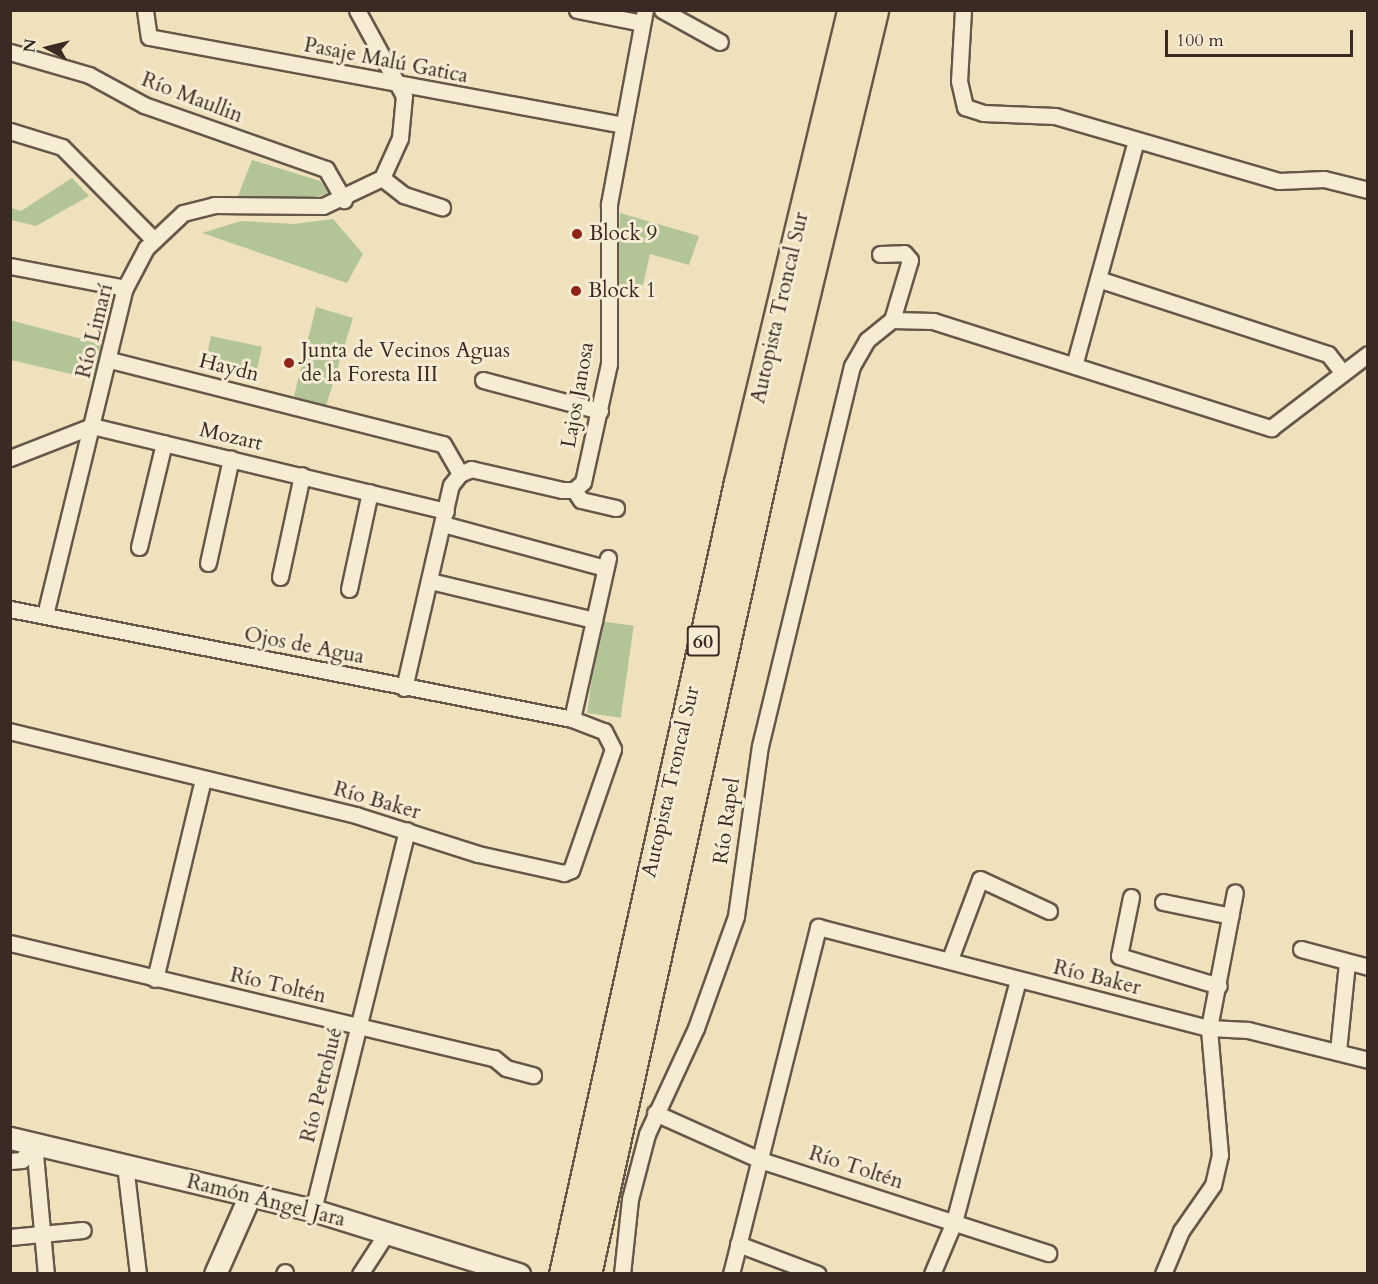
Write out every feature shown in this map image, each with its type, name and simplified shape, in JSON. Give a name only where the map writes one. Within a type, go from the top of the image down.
[{"type":"highway","name":"Autopista Troncal Sur","points":[[563,1274],[735,494],[851,10]]},
{"type":"highway","name":"Autopista Troncal Sur","points":[[587,1274],[767,459],[874,10]]},
{"type":"main road","name":"Ramón Ángel Jara","points":[[10,1138],[313,1210],[516,1272]]},
{"type":"main road","points":[[215,1274],[250,1195]]},
{"type":"street","name":"Pasaje Malú Gatica","points":[[145,10],[144,32],[149,37],[623,125]]},
{"type":"street","points":[[357,10],[399,85],[405,108],[400,138],[382,178],[404,195],[442,207]]},
{"type":"street","points":[[577,10],[644,17]]},
{"type":"street","points":[[662,10],[720,42]]},
{"type":"street","points":[[963,10],[959,81],[964,107],[983,113],[1055,116],[1279,181],[1324,179],[1368,190]]},
{"type":"street","name":"Lajos Janosa","points":[[574,490],[583,482],[609,364],[609,204],[644,17]]},
{"type":"street","name":"Río Maullin","points":[[10,52],[88,75],[144,105],[326,169],[344,201]]},
{"type":"street","points":[[10,131],[62,147],[154,240]]},
{"type":"street","points":[[1075,362],[1136,140]]},
{"type":"street","name":"Río Limarí","points":[[45,615],[110,360],[125,288],[154,240],[183,213],[214,205],[302,207],[344,201],[382,178]]},
{"type":"street","points":[[880,254],[904,253],[910,260],[892,320],[933,321],[1075,362],[1271,428],[1368,354]]},
{"type":"street","points":[[10,266],[125,288]]},
{"type":"street","points":[[1098,279],[1328,354],[1343,373]]},
{"type":"street","name":"Río Rapel","points":[[622,1274],[630,1199],[655,1113],[696,1028],[736,916],[760,746],[852,366],[867,340],[892,320]]},
{"type":"street","name":"Haydn","points":[[110,360],[442,444],[460,474]]},
{"type":"street","points":[[483,380],[600,411]]},
{"type":"street","points":[[10,458],[92,426]]},
{"type":"street","name":"Mozart","points":[[92,426],[370,492],[445,517],[607,563],[594,620]]},
{"type":"street","points":[[139,547],[164,443]]},
{"type":"street","points":[[208,562],[231,458]]},
{"type":"street","points":[[404,688],[451,485],[460,474],[471,469],[574,490],[581,500],[616,508]]},
{"type":"street","points":[[279,577],[302,475]]},
{"type":"street","points":[[349,589],[370,492]]},
{"type":"street","points":[[430,581],[594,620],[572,718]]},
{"type":"street","name":"Ojos de Agua","points":[[10,609],[404,688],[572,718],[590,724]]},
{"type":"street","name":"Río Baker","points":[[10,731],[407,830],[478,854],[553,872],[571,870],[613,749],[604,731],[590,724]]},
{"type":"street","points":[[155,979],[203,779]]},
{"type":"street","name":"Río Petrohué","points":[[313,1210],[407,830]]},
{"type":"street","points":[[950,959],[980,879],[1049,911]]},
{"type":"street","points":[[1163,1274],[1181,1231],[1213,1185],[1220,1155],[1209,1028],[1219,986],[1235,892]]},
{"type":"street","points":[[1131,897],[1119,957],[1219,986]]},
{"type":"street","points":[[1163,902],[1231,916]]},
{"type":"street","name":"Río Baker","points":[[760,1160],[818,927],[950,959],[1018,979],[1209,1028],[1248,1030],[1368,1060]]},
{"type":"street","name":"Río Toltén","points":[[10,943],[494,1058],[506,1068],[533,1075]]},
{"type":"street","points":[[1301,949],[1368,967]]},
{"type":"street","points":[[1338,1051],[1347,962]]},
{"type":"street","points":[[932,1274],[954,1222],[1018,979]]},
{"type":"street","name":"Río Toltén","points":[[655,1113],[760,1160],[1048,1253]]},
{"type":"street","points":[[10,1161],[22,1160],[34,1143]]},
{"type":"street","points":[[34,1143],[46,1274]]},
{"type":"street","points":[[731,1274],[760,1160]]},
{"type":"street","points":[[125,1165],[138,1274]]},
{"type":"street","points":[[10,1237],[83,1230]]},
{"type":"street","points":[[360,1274],[386,1234]]},
{"type":"street","points":[[738,1244],[818,1274]]},
{"type":"green space","points":[[252,160],[320,181],[329,193],[304,200],[238,196]]},
{"type":"green space","points":[[72,178],[89,196],[36,226],[11,220],[11,208],[21,211]]},
{"type":"green space","points":[[620,213],[699,236],[689,265],[650,254],[643,285],[618,284]]},
{"type":"green space","points":[[333,219],[363,254],[347,283],[202,233],[241,221],[294,224]]},
{"type":"green space","points":[[316,307],[353,318],[325,409],[294,396]]},
{"type":"green space","points":[[10,320],[104,345],[92,379],[11,360]]},
{"type":"green space","points":[[211,336],[262,347],[256,374],[205,363]]},
{"type":"green space","points":[[600,621],[634,626],[621,718],[587,713]]},
{"type":"place","name":"Block 9","points":[[577,234]]},
{"type":"place","name":"Block 1","points":[[576,291]]},
{"type":"place","name":"Junta de Vecinos Aguas de la Foresta III","points":[[289,363]]}]
